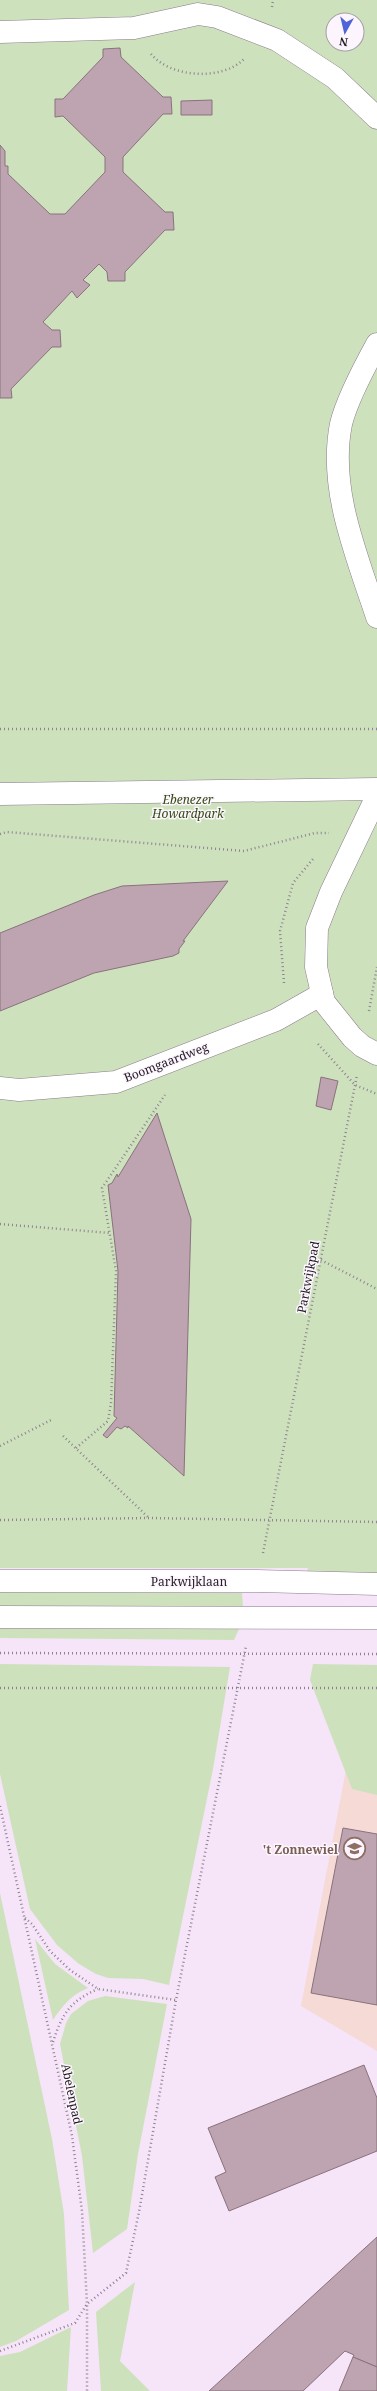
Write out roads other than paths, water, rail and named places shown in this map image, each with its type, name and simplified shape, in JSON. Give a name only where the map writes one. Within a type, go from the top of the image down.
[{"type":"street","points":[[0,32],[134,28],[198,14],[217,16],[277,40],[335,78],[377,118]]},
{"type":"street","points":[[377,344],[366,364],[341,424],[338,458],[343,510],[377,617]]},
{"type":"street","points":[[0,794],[377,789]]},
{"type":"street","points":[[370,1050],[352,1037],[324,1002],[316,967],[317,928],[377,796]]},
{"type":"street","name":"Boomgaardweg","points":[[0,1088],[19,1090],[116,1082],[276,1020],[322,994]]},
{"type":"street","name":"Parkwijklaan","points":[[0,1581],[257,1581],[377,1584]]},
{"type":"street","points":[[0,1617],[377,1618]]},
{"type":"place","name":"'t Zonnewiel","points":[[354,1849]]},
{"type":"park label","name":"Ebenezer Howardpark","points":[[188,806]]}]
